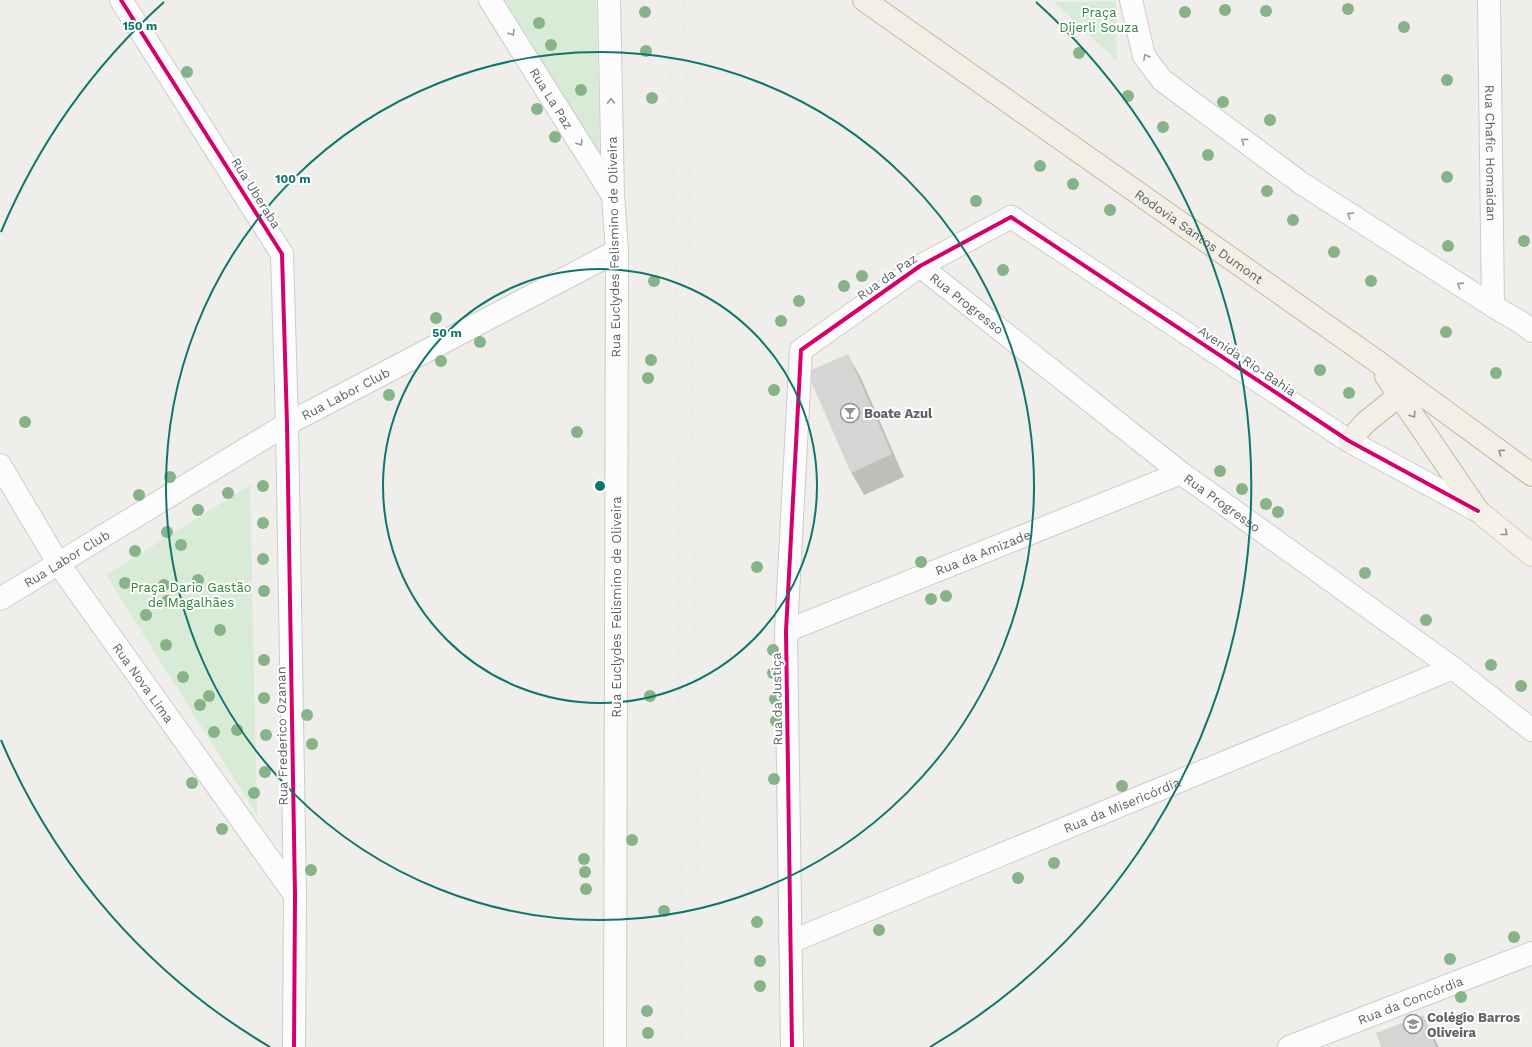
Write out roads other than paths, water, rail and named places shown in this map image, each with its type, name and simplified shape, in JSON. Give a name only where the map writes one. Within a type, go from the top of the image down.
[{"type":"highway","name":"Rodovia Santos Dumont","points":[[864,0],[1375,360],[1532,475]]},
{"type":"highway","points":[[1375,360],[1478,511]]},
{"type":"highway","points":[[1349,440],[1366,422],[1400,395]]},
{"type":"main road","name":"Avenida Rio-Bahia","points":[[1478,511],[1532,555]]},
{"type":"street","name":"Rua Uberaba","points":[[121,0],[282,254],[287,424]]},
{"type":"street","name":"Rua La Paz","points":[[490,0],[613,196]]},
{"type":"street","name":"Rua Euclydes Felismino de Oliveira","points":[[609,0],[613,196],[617,251],[615,1047]]},
{"type":"street","points":[[1131,0],[1144,56],[1162,80],[1301,183],[1493,306],[1529,326]]},
{"type":"street","name":"Rua Chafic Homaidan","points":[[1489,0],[1493,306]]},
{"type":"street","name":"Rua da Paz","points":[[801,350],[920,266],[1011,217]]},
{"type":"street","name":"Avenida Rio-Bahia","points":[[1011,217],[1349,440],[1478,511]]},
{"type":"street","name":"Rua Labor Club","points":[[0,599],[287,424],[617,251]]},
{"type":"street","name":"Rua Progresso","points":[[920,266],[1181,473],[1453,668],[1532,730]]},
{"type":"street","name":"Rua da Justiça","points":[[792,1047],[786,631],[801,350]]},
{"type":"street","name":"Rua Frederico Ozanan","points":[[287,424],[295,895],[294,1047]]},
{"type":"street","name":"Rua Nova Lima","points":[[0,464],[58,563],[295,895]]},
{"type":"street","name":"Rua da Amizade","points":[[786,631],[1181,473]]},
{"type":"street","name":"Rua da Misericórdia","points":[[790,942],[1453,668]]},
{"type":"street","name":"Rua da Concórdia","points":[[1289,1047],[1532,953]]},
{"type":"railway","points":[[669,0],[677,349],[682,1047]]},
{"type":"railway","points":[[684,0],[689,164],[695,608],[697,794],[696,1047]]},
{"type":"place","name":"Boate Azul","points":[[850,413]]},
{"type":"place","name":"Colégio Barros Oliveira","points":[[1413,1024]]},
{"type":"park label","name":"Praça Dijerli Souza","points":[[1099,20]]},
{"type":"park label","name":"Praça Dario Gastão de Magalhães","points":[[191,594]]}]
